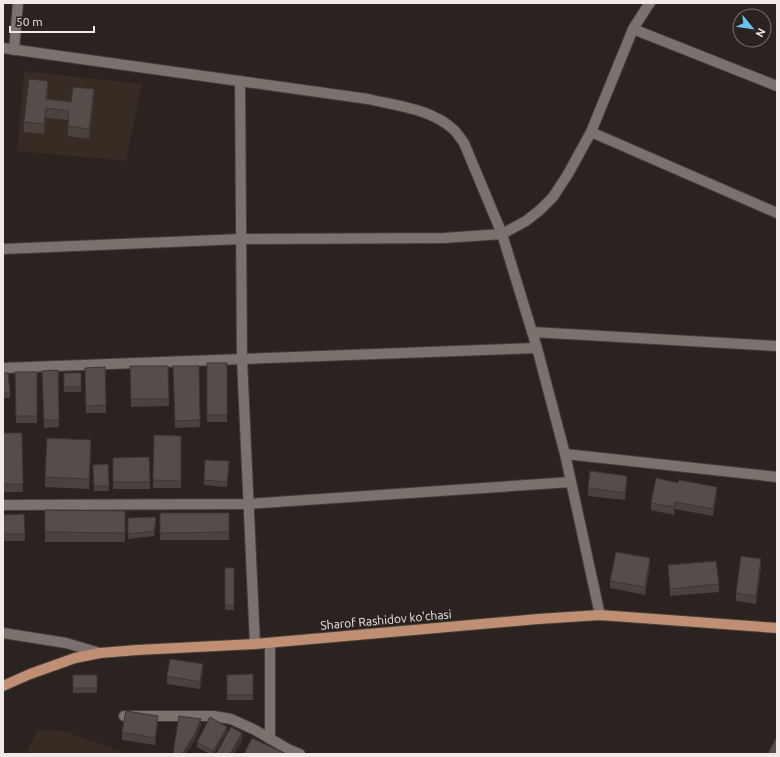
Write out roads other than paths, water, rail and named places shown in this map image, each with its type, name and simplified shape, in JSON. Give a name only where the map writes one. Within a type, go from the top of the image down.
[{"type":"main road","name":"Sharof Rashidov ko'chasi","points":[[3,686],[30,674],[75,658],[100,653],[270,643],[538,619],[600,615],[777,628]]},
{"type":"street","points":[[14,50],[18,3]]},
{"type":"street","points":[[3,249],[241,239],[444,238],[502,234],[540,210],[553,197],[568,174],[591,132],[633,29],[650,3]]},
{"type":"street","points":[[633,29],[777,85]]},
{"type":"street","points":[[3,48],[368,99],[424,112],[440,120],[454,130],[464,143],[502,234],[537,348],[565,454],[600,615]]},
{"type":"street","points":[[240,81],[242,359],[255,644]]},
{"type":"street","points":[[591,132],[777,212]]},
{"type":"street","points":[[532,332],[777,346]]},
{"type":"street","points":[[3,368],[537,348]]},
{"type":"street","points":[[565,454],[777,477]]},
{"type":"street","points":[[3,505],[248,504],[571,482]]},
{"type":"street","points":[[3,633],[66,643],[100,653]]},
{"type":"street","points":[[270,643],[270,739]]},
{"type":"street","points":[[124,716],[213,716],[231,719],[300,754]]}]
